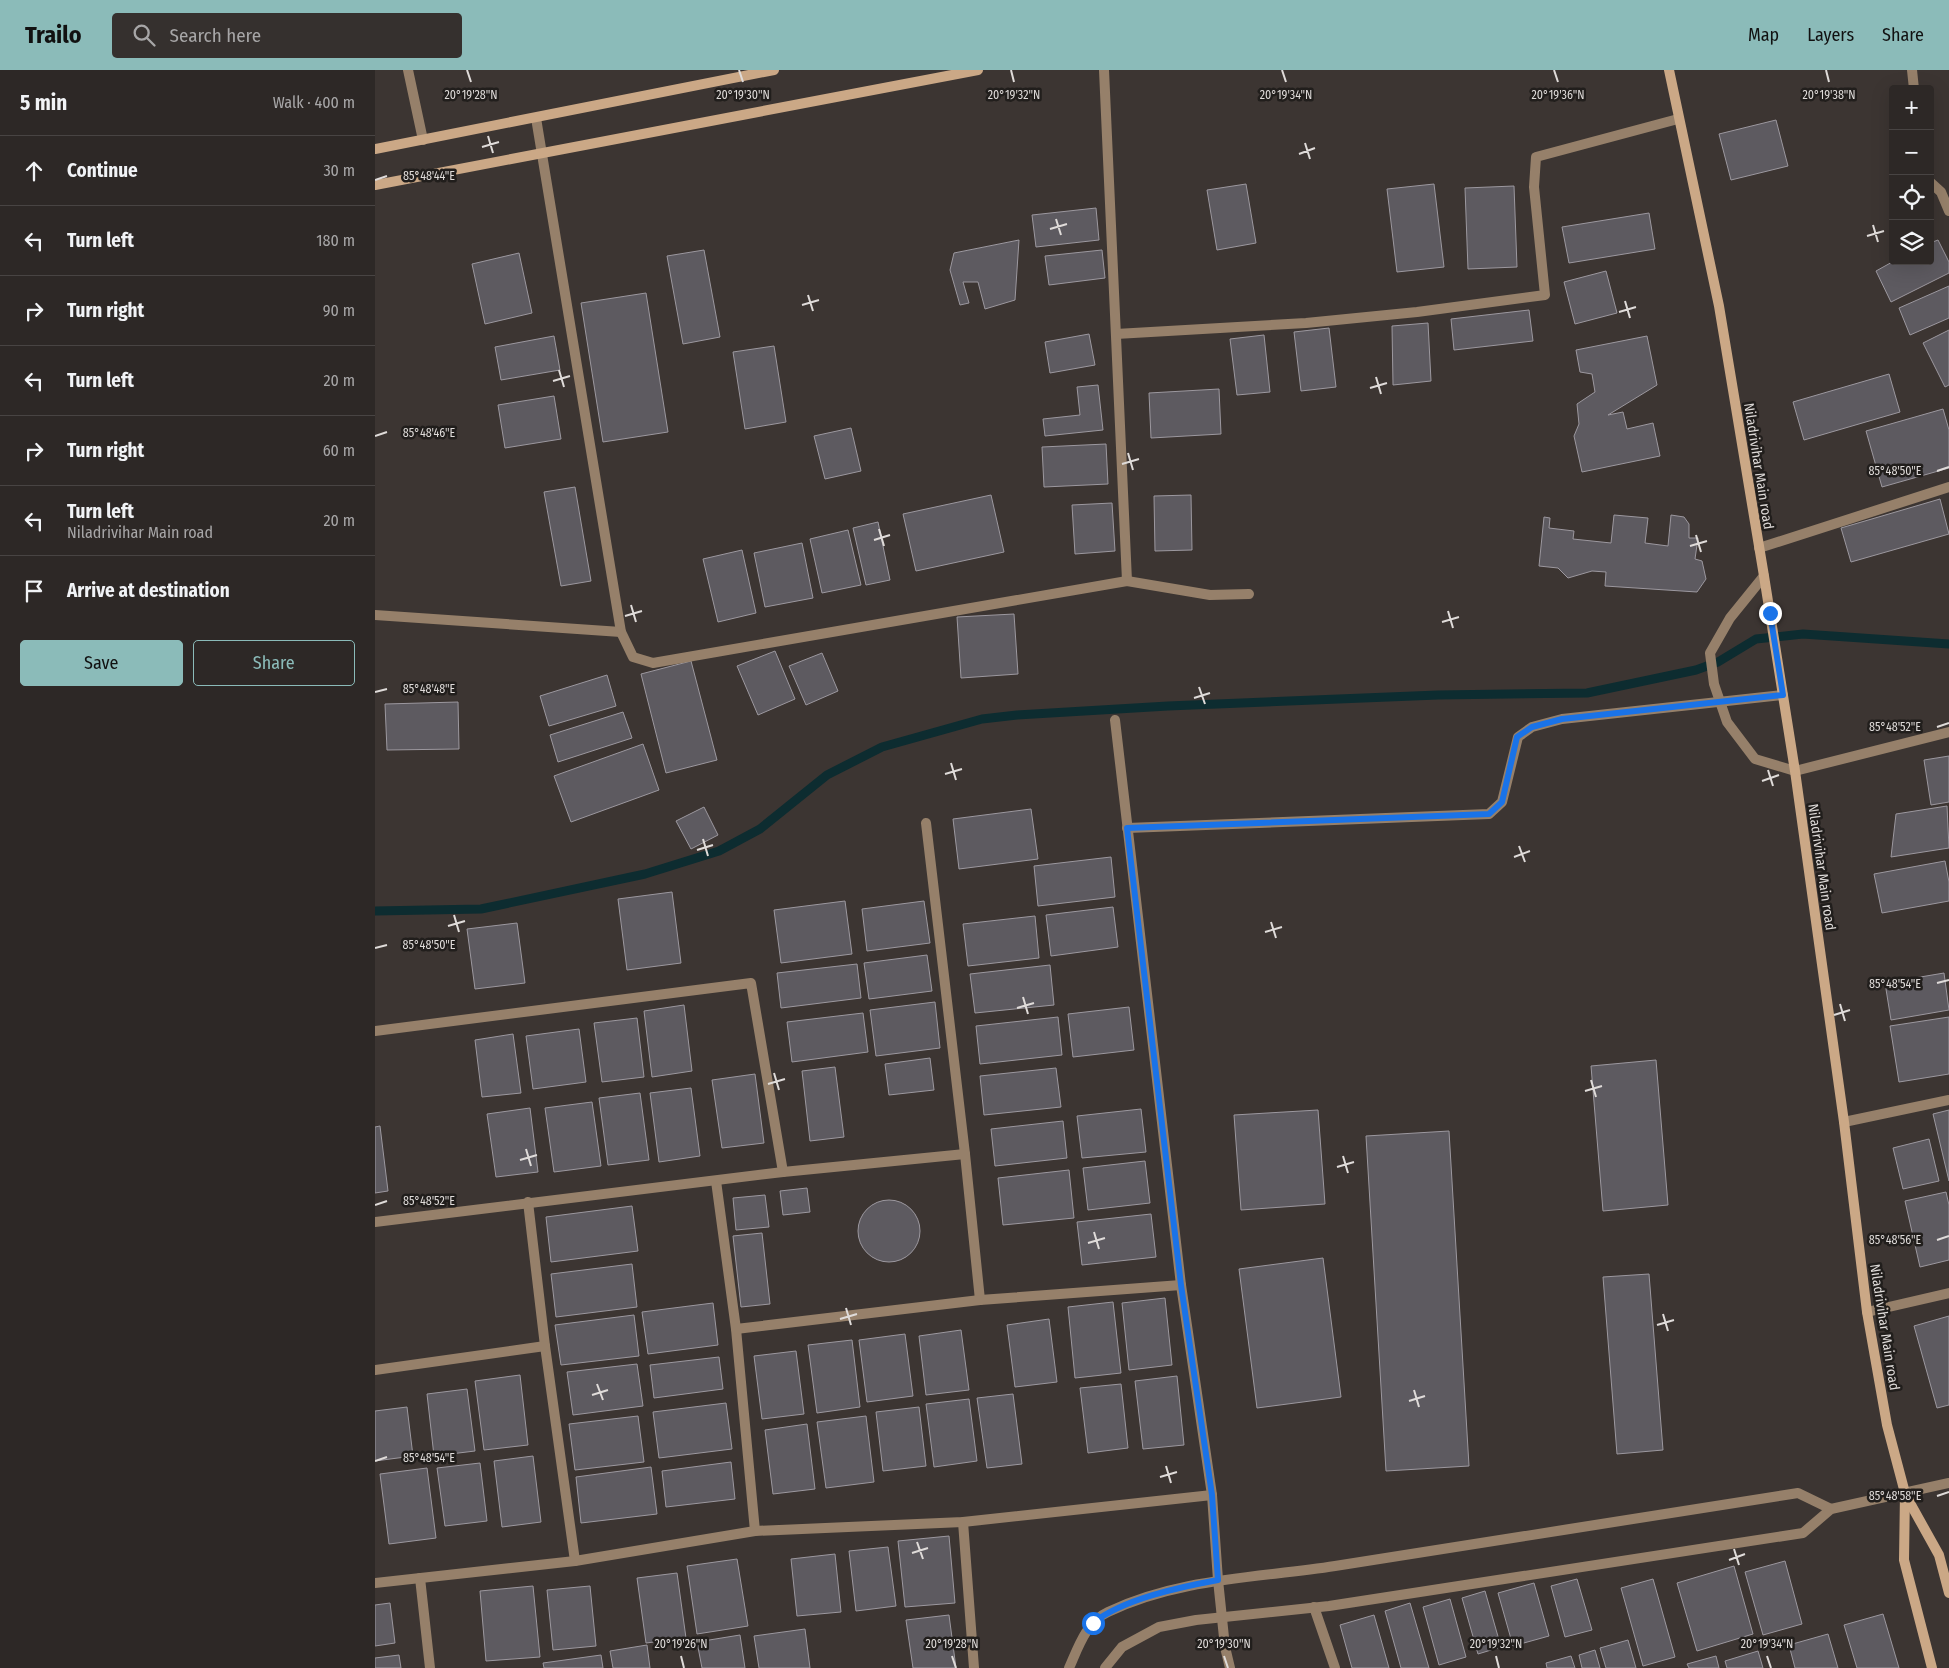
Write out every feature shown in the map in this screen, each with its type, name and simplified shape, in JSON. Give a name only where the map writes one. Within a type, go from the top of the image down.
[{"type":"street","points":[[408,70],[423,140]]},
{"type":"street","points":[[375,149],[774,70]]},
{"type":"street","points":[[375,186],[978,70]]},
{"type":"street","points":[[1104,70],[1127,580]]},
{"type":"street","name":"Niladrivihar Main road","points":[[1669,70],[1719,306],[1764,576],[1795,771],[1844,1122],[1867,1312],[1887,1425],[1905,1493],[1903,1560],[1932,1668]]},
{"type":"street","points":[[1912,70],[1914,85]]},
{"type":"street","points":[[535,118],[621,632],[633,657],[653,663],[1127,580],[1211,595],[1249,594]]},
{"type":"street","points":[[1116,334],[1306,323],[1417,312],[1545,295],[1534,187],[1536,157],[1678,119]]},
{"type":"street","points":[[1934,186],[1941,192],[1949,211]]},
{"type":"street","points":[[1759,548],[1949,487]]},
{"type":"street","points":[[1764,576],[1730,618],[1710,653],[1714,684],[1727,722],[1755,759],[1795,771],[1949,732]]},
{"type":"street","points":[[375,614],[621,632]]},
{"type":"street","points":[[1127,828],[1489,814],[1502,802],[1517,737],[1532,727],[1562,719],[1783,695]]},
{"type":"street","points":[[1115,720],[1181,1285],[1212,1495],[1218,1580],[1225,1647],[1230,1668]]},
{"type":"street","points":[[926,823],[965,1154],[980,1300]]},
{"type":"street","points":[[375,1030],[751,983],[783,1172]]},
{"type":"street","points":[[1844,1122],[1949,1100]]},
{"type":"street","points":[[375,1222],[783,1172],[965,1154]]},
{"type":"street","points":[[716,1180],[736,1329],[755,1531]]},
{"type":"street","points":[[528,1202],[545,1346],[575,1561]]},
{"type":"street","points":[[736,1329],[980,1300],[1181,1285]]},
{"type":"street","points":[[1867,1312],[1949,1294]]},
{"type":"street","points":[[375,1370],[545,1346]]},
{"type":"street","points":[[1105,1668],[1121,1647],[1159,1627],[1223,1616],[1314,1607],[1803,1533],[1831,1509],[1949,1482]]},
{"type":"street","points":[[1069,1668],[1081,1640],[1093,1623],[1106,1612],[1180,1586],[1320,1569],[1798,1493],[1831,1509]]},
{"type":"street","points":[[1905,1493],[1939,1555],[1949,1593]]},
{"type":"street","points":[[375,1583],[575,1561],[755,1531],[963,1522],[1212,1495]]},
{"type":"street","points":[[963,1522],[974,1668]]},
{"type":"street","points":[[420,1578],[430,1668]]},
{"type":"street","points":[[1314,1607],[1335,1668]]},
{"type":"building","points":[[1776,120],[1788,166],[1731,180],[1719,134]]},
{"type":"building","points":[[1246,184],[1256,243],[1217,250],[1207,190]]},
{"type":"building","points":[[1434,184],[1444,267],[1397,272],[1387,189]]},
{"type":"building","points":[[1514,186],[1517,267],[1468,269],[1465,188]]},
{"type":"building","points":[[1096,208],[1099,240],[1036,247],[1032,215]]},
{"type":"building","points":[[1649,213],[1655,249],[1569,263],[1562,227]]},
{"type":"building","points":[[1019,240],[1015,300],[985,309],[978,282],[963,282],[969,303],[960,305],[950,270],[954,253]]},
{"type":"building","points":[[1938,240],[1949,262],[1949,273],[1891,302],[1876,271],[1889,264],[1934,265],[1934,242]]},
{"type":"building","points":[[704,250],[720,337],[683,344],[667,256]]},
{"type":"building","points":[[1102,250],[1105,278],[1049,285],[1045,256]]},
{"type":"building","points":[[519,253],[532,313],[485,324],[472,264]]},
{"type":"building","points":[[1606,271],[1617,313],[1575,324],[1564,282]]},
{"type":"building","points":[[1949,286],[1949,318],[1910,335],[1899,308]]},
{"type":"building","points":[[646,293],[668,432],[603,442],[581,303]]},
{"type":"building","points":[[1529,310],[1533,341],[1454,350],[1451,319]]},
{"type":"building","points":[[1428,323],[1431,381],[1393,385],[1392,326]]},
{"type":"building","points":[[1329,328],[1336,387],[1301,391],[1294,332]]},
{"type":"building","points":[[1949,330],[1949,385],[1945,387],[1923,343]]},
{"type":"building","points":[[1089,334],[1095,365],[1050,373],[1045,342]]},
{"type":"building","points":[[1264,335],[1270,392],[1237,395],[1230,339]]},
{"type":"building","points":[[554,336],[560,370],[501,380],[495,347]]},
{"type":"building","points":[[1647,336],[1657,385],[1608,415],[1623,412],[1627,429],[1653,423],[1660,456],[1582,472],[1574,436],[1579,424],[1577,404],[1595,392],[1592,374],[1580,372],[1576,350]]},
{"type":"building","points":[[774,346],[786,422],[745,429],[733,352]]},
{"type":"building","points":[[1889,374],[1900,412],[1804,440],[1793,402]]},
{"type":"building","points":[[1098,385],[1103,430],[1045,436],[1043,419],[1080,415],[1077,387]]},
{"type":"building","points":[[1219,389],[1221,434],[1151,438],[1149,393]]},
{"type":"building","points":[[554,396],[561,439],[505,448],[498,405]]},
{"type":"building","points":[[1943,409],[1949,430],[1949,468],[1882,487],[1866,431]]},
{"type":"building","points":[[851,428],[861,471],[825,479],[814,436]]},
{"type":"building","points":[[1106,444],[1108,484],[1044,487],[1042,447]]},
{"type":"building","points":[[575,487],[591,581],[561,586],[544,492]]},
{"type":"building","points":[[991,495],[1004,552],[916,571],[903,514]]},
{"type":"building","points":[[1191,495],[1192,550],[1155,551],[1154,496]]},
{"type":"building","points":[[1940,499],[1949,534],[1851,562],[1841,528]]},
{"type":"building","points":[[1112,503],[1115,551],[1075,554],[1072,505]]},
{"type":"building","points":[[1614,515],[1648,518],[1645,543],[1668,546],[1671,515],[1684,517],[1689,524],[1689,538],[1698,538],[1695,559],[1702,561],[1706,579],[1697,592],[1605,586],[1606,572],[1592,571],[1568,578],[1558,568],[1539,566],[1544,517],[1550,518],[1549,528],[1574,531],[1573,539],[1611,543]]},
{"type":"building","points":[[878,522],[890,580],[866,585],[853,528]]},
{"type":"building","points":[[848,530],[861,585],[822,593],[810,539]]},
{"type":"building","points":[[802,543],[813,598],[765,607],[754,553]]},
{"type":"building","points":[[742,550],[756,613],[718,622],[703,559]]},
{"type":"building","points":[[1014,614],[1018,674],[961,678],[957,617]]},
{"type":"building","points":[[775,651],[795,699],[758,715],[737,666]]},
{"type":"building","points":[[822,653],[838,691],[806,705],[789,666]]},
{"type":"building","points":[[691,661],[717,760],[666,773],[641,674]]},
{"type":"building","points":[[607,675],[616,706],[549,726],[540,696]]},
{"type":"building","points":[[458,702],[459,749],[387,750],[385,704]]},
{"type":"building","points":[[623,712],[632,738],[558,762],[550,735]]},
{"type":"building","points":[[643,744],[659,790],[571,822],[554,776]]},
{"type":"building","points":[[1949,756],[1949,802],[1931,805],[1924,760]]},
{"type":"building","points":[[1947,806],[1949,848],[1891,857],[1896,814]]},
{"type":"building","points":[[704,807],[718,835],[691,849],[676,821]]},
{"type":"building","points":[[1031,809],[1038,859],[959,869],[953,819]]},
{"type":"building","points":[[1111,857],[1115,897],[1038,906],[1034,866]]},
{"type":"building","points":[[1945,861],[1949,882],[1949,901],[1882,913],[1874,874]]},
{"type":"building","points":[[672,892],[681,963],[627,970],[618,899]]},
{"type":"building","points":[[845,901],[852,954],[781,963],[774,910]]},
{"type":"building","points":[[924,901],[930,943],[867,951],[862,909]]},
{"type":"building","points":[[1113,907],[1118,947],[1051,956],[1046,915]]},
{"type":"building","points":[[1035,916],[1039,958],[968,966],[963,924]]},
{"type":"building","points":[[517,923],[525,983],[475,989],[467,929]]},
{"type":"building","points":[[927,955],[932,991],[869,999],[864,963]]},
{"type":"building","points":[[857,964],[861,998],[781,1008],[777,973]]},
{"type":"building","points":[[1050,965],[1054,1005],[975,1013],[970,974]]},
{"type":"building","points":[[1944,973],[1949,1010],[1891,1020],[1885,983]]},
{"type":"building","points":[[935,1002],[940,1048],[876,1056],[870,1010]]},
{"type":"building","points":[[684,1005],[692,1071],[652,1077],[644,1011]]},
{"type":"building","points":[[1129,1007],[1134,1050],[1073,1057],[1068,1014]]},
{"type":"building","points":[[863,1013],[868,1052],[792,1062],[787,1022]]},
{"type":"building","points":[[1058,1017],[1062,1055],[980,1064],[976,1026]]},
{"type":"building","points":[[1949,1017],[1949,1074],[1899,1082],[1890,1026]]},
{"type":"building","points":[[637,1018],[644,1077],[602,1082],[594,1023]]},
{"type":"building","points":[[579,1029],[586,1082],[533,1089],[526,1036]]},
{"type":"building","points":[[513,1034],[521,1093],[482,1097],[475,1040]]},
{"type":"building","points":[[930,1058],[934,1090],[889,1095],[885,1064]]},
{"type":"building","points":[[1656,1060],[1668,1205],[1603,1211],[1591,1066]]},
{"type":"building","points":[[835,1067],[844,1137],[810,1141],[802,1071]]},
{"type":"building","points":[[1056,1068],[1061,1107],[984,1115],[980,1076]]},
{"type":"building","points":[[755,1074],[764,1143],[722,1148],[712,1080]]},
{"type":"building","points":[[691,1088],[700,1156],[659,1162],[650,1093]]},
{"type":"building","points":[[640,1093],[649,1160],[608,1165],[599,1098]]},
{"type":"building","points":[[592,1102],[601,1166],[554,1172],[545,1108]]},
{"type":"building","points":[[530,1108],[538,1172],[496,1177],[487,1114]]},
{"type":"building","points":[[1141,1109],[1146,1152],[1082,1158],[1077,1116]]},
{"type":"building","points":[[1318,1110],[1325,1204],[1241,1210],[1234,1115]]},
{"type":"building","points":[[1949,1110],[1949,1181],[1933,1114]]},
{"type":"building","points":[[1063,1121],[1067,1158],[995,1166],[991,1129]]},
{"type":"building","points":[[380,1126],[388,1191],[375,1193],[375,1127]]},
{"type":"building","points":[[1449,1131],[1469,1466],[1386,1471],[1366,1136]]},
{"type":"building","points":[[1929,1139],[1939,1181],[1903,1189],[1893,1148]]},
{"type":"building","points":[[1145,1161],[1150,1203],[1088,1210],[1083,1168]]},
{"type":"building","points":[[1069,1170],[1074,1218],[1003,1225],[998,1178]]},
{"type":"building","points":[[807,1188],[810,1212],[783,1215],[780,1191]]},
{"type":"building","points":[[1946,1192],[1949,1205],[1949,1260],[1920,1267],[1905,1201]]},
{"type":"building","points":[[765,1195],[769,1227],[736,1230],[733,1198]]},
{"type":"building","points":[[883,1200],[895,1200],[911,1209],[918,1219],[920,1231],[918,1243],[911,1253],[895,1262],[883,1262],[872,1257],[863,1248],[858,1237],[858,1225],[863,1214],[872,1205]]},
{"type":"building","points":[[632,1206],[638,1251],[551,1262],[546,1217]]},
{"type":"building","points":[[1151,1214],[1156,1257],[1082,1265],[1077,1222]]},
{"type":"building","points":[[762,1233],[770,1304],[741,1307],[733,1236]]},
{"type":"building","points":[[1323,1258],[1341,1397],[1257,1408],[1239,1269]]},
{"type":"building","points":[[632,1264],[637,1307],[556,1317],[551,1274]]},
{"type":"building","points":[[1649,1274],[1663,1450],[1617,1454],[1603,1277]]},
{"type":"building","points":[[1165,1298],[1172,1365],[1129,1370],[1122,1303]]},
{"type":"building","points":[[1113,1302],[1121,1373],[1075,1378],[1068,1307]]},
{"type":"building","points":[[713,1303],[718,1345],[648,1354],[642,1312]]},
{"type":"building","points":[[634,1315],[639,1356],[561,1365],[555,1325]]},
{"type":"building","points":[[1949,1316],[1949,1405],[1937,1408],[1914,1326]]},
{"type":"building","points":[[1049,1319],[1057,1382],[1015,1387],[1007,1325]]},
{"type":"building","points":[[961,1330],[969,1390],[926,1395],[919,1336]]},
{"type":"building","points":[[905,1334],[913,1396],[867,1402],[859,1340]]},
{"type":"building","points":[[852,1340],[860,1407],[817,1413],[808,1345]]},
{"type":"building","points":[[796,1351],[804,1414],[762,1419],[754,1356]]},
{"type":"building","points":[[719,1357],[723,1389],[654,1398],[650,1365]]},
{"type":"building","points":[[637,1364],[643,1406],[573,1415],[567,1372]]},
{"type":"building","points":[[520,1375],[528,1445],[484,1450],[475,1381]]},
{"type":"building","points":[[1177,1376],[1184,1445],[1143,1449],[1135,1381]]},
{"type":"building","points":[[1121,1384],[1128,1448],[1088,1453],[1080,1388]]},
{"type":"building","points":[[467,1389],[475,1451],[434,1456],[427,1394]]},
{"type":"building","points":[[1013,1394],[1022,1464],[987,1468],[977,1398]]},
{"type":"building","points":[[969,1399],[977,1461],[934,1467],[926,1404]]},
{"type":"building","points":[[726,1403],[732,1449],[659,1458],[653,1412]]},
{"type":"building","points":[[407,1407],[413,1456],[375,1461],[375,1411]]},
{"type":"building","points":[[919,1407],[926,1466],[883,1471],[876,1412]]},
{"type":"building","points":[[638,1416],[644,1462],[575,1470],[569,1424]]},
{"type":"building","points":[[866,1416],[874,1482],[826,1488],[817,1422]]},
{"type":"building","points":[[807,1424],[815,1489],[773,1494],[765,1430]]},
{"type":"building","points":[[533,1456],[541,1522],[502,1527],[494,1461]]},
{"type":"building","points":[[731,1462],[735,1499],[666,1507],[662,1471]]},
{"type":"building","points":[[480,1463],[487,1521],[445,1526],[437,1468]]},
{"type":"building","points":[[651,1467],[657,1514],[581,1523],[576,1477]]},
{"type":"building","points":[[427,1468],[436,1538],[389,1544],[380,1474]]},
{"type":"building","points":[[949,1536],[955,1603],[905,1607],[898,1541]]},
{"type":"building","points":[[888,1547],[896,1606],[856,1611],[849,1551]]},
{"type":"building","points":[[835,1554],[841,1612],[797,1616],[791,1559]]},
{"type":"building","points":[[737,1559],[748,1626],[697,1634],[687,1566]]},
{"type":"building","points":[[1785,1561],[1802,1624],[1763,1635],[1745,1572]]},
{"type":"building","points":[[1734,1566],[1753,1634],[1697,1651],[1677,1583]]},
{"type":"building","points":[[677,1573],[686,1638],[646,1643],[637,1578]]},
{"type":"building","points":[[1577,1579],[1592,1630],[1565,1637],[1551,1586]]},
{"type":"building","points":[[1653,1579],[1675,1657],[1643,1666],[1621,1588]]},
{"type":"building","points":[[1534,1583],[1549,1636],[1513,1646],[1498,1593]]},
{"type":"building","points":[[533,1586],[540,1657],[486,1661],[480,1591]]},
{"type":"building","points":[[590,1586],[596,1646],[553,1650],[547,1590]]},
{"type":"building","points":[[1485,1591],[1501,1647],[1478,1654],[1462,1598]]},
{"type":"building","points":[[1450,1599],[1466,1657],[1439,1665],[1423,1607]]},
{"type":"building","points":[[390,1603],[395,1643],[375,1646],[375,1605]]},
{"type":"building","points":[[1410,1603],[1429,1668],[1401,1668],[1385,1611]]},
{"type":"building","points":[[1883,1614],[1899,1668],[1857,1668],[1844,1625]]},
{"type":"building","points":[[949,1615],[956,1668],[913,1668],[906,1620]]},
{"type":"building","points":[[1374,1615],[1389,1668],[1352,1668],[1340,1625]]},
{"type":"building","points":[[805,1629],[810,1668],[759,1668],[754,1636]]},
{"type":"building","points":[[1828,1634],[1838,1668],[1795,1668],[1789,1645]]},
{"type":"building","points":[[740,1635],[745,1668],[702,1668],[697,1642]]},
{"type":"building","points":[[1628,1640],[1636,1668],[1606,1668],[1600,1648]]},
{"type":"building","points":[[647,1645],[650,1668],[613,1668],[610,1651]]},
{"type":"building","points":[[1595,1650],[1600,1668],[1582,1668],[1579,1655]]},
{"type":"building","points":[[1758,1651],[1763,1668],[1727,1668],[1725,1661]]},
{"type":"building","points":[[399,1655],[401,1668],[375,1668],[375,1658]]},
{"type":"building","points":[[601,1655],[603,1668],[544,1668],[543,1663]]},
{"type":"building","points":[[1571,1656],[1575,1668],[1547,1668],[1546,1663]]},
{"type":"building","points":[[1716,1656],[1719,1668],[1689,1668],[1687,1664]]},
{"type":"waterway","points":[[375,911],[481,909],[645,874],[719,851],[760,829],[827,775],[882,747],[982,719],[1017,715],[1168,706],[1438,695],[1587,693],[1696,670],[1718,662],[1756,639],[1803,634],[1949,644]]},
{"type":"route","points":[[1093,1623],[1106,1612],[1180,1586],[1218,1580],[1212,1495],[1181,1285],[1127,828],[1489,814],[1502,802],[1517,737],[1532,727],[1562,719],[1783,695],[1770,613]]}]
